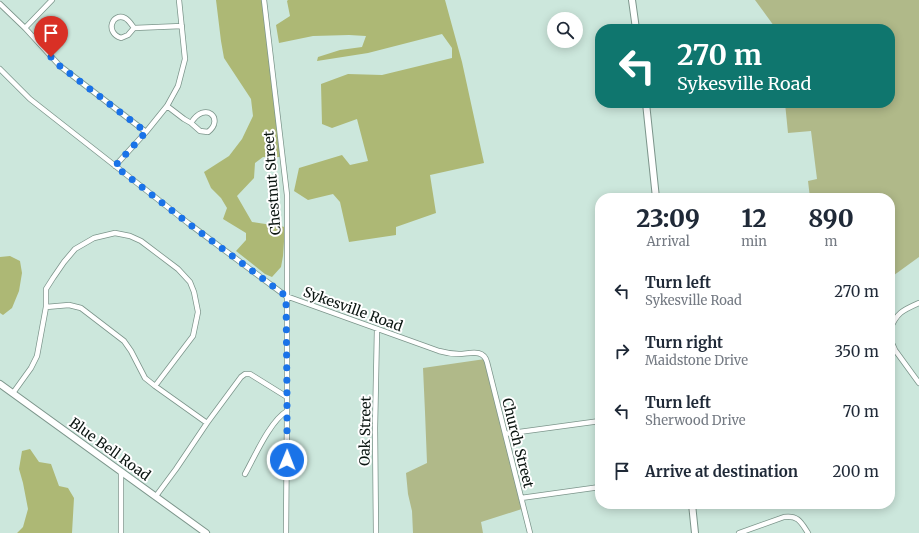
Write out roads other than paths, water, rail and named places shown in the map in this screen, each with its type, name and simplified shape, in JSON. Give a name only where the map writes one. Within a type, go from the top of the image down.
[{"type":"street","points":[[24,28],[52,0]]},
{"type":"street","points":[[115,166],[167,106],[178,86],[185,59],[179,0]]},
{"type":"street","name":"Chestnut Street","points":[[264,0],[286,187],[286,533]]},
{"type":"street","points":[[632,0],[635,24]]},
{"type":"street","points":[[0,4],[60,66],[146,132]]},
{"type":"street","points":[[134,28],[129,21],[122,17],[114,20],[111,24],[113,33],[121,38],[128,35],[134,28],[182,26]]},
{"type":"street","name":"Sykesville Road","points":[[0,69],[30,99],[188,223],[286,296],[439,352],[453,354],[477,353],[482,354],[486,358]]},
{"type":"street","points":[[167,106],[200,131],[208,132],[215,122],[214,118],[208,112],[204,112],[196,116],[191,123]]},
{"type":"street","points":[[647,108],[655,193]]},
{"type":"street","points":[[13,393],[27,374],[36,356],[46,308],[46,289],[64,262],[75,249],[94,238],[115,233],[130,236],[141,241],[178,269],[190,282],[194,292],[198,312],[193,336],[155,386]]},
{"type":"street","points":[[895,318],[903,310],[919,303]]},
{"type":"street","points":[[46,308],[69,305],[80,308],[100,322],[124,341],[145,378],[207,423]]},
{"type":"street","name":"Oak Street","points":[[376,533],[375,428],[377,329]]},
{"type":"street","points":[[895,350],[918,380]]},
{"type":"street","name":"Church Street","points":[[486,358],[530,533]]},
{"type":"street","points":[[156,496],[225,398],[245,374],[250,374],[287,397]]},
{"type":"street","name":"Blue Bell Road","points":[[0,384],[156,496],[198,530],[206,533]]},
{"type":"street","points":[[245,474],[271,427],[281,414],[287,411]]},
{"type":"street","points":[[505,434],[595,422]]},
{"type":"street","points":[[121,533],[122,472]]},
{"type":"street","points":[[521,498],[595,488]]},
{"type":"street","points":[[693,509],[695,533]]},
{"type":"street","points":[[739,533],[788,517],[794,517],[797,519],[808,533]]}]
